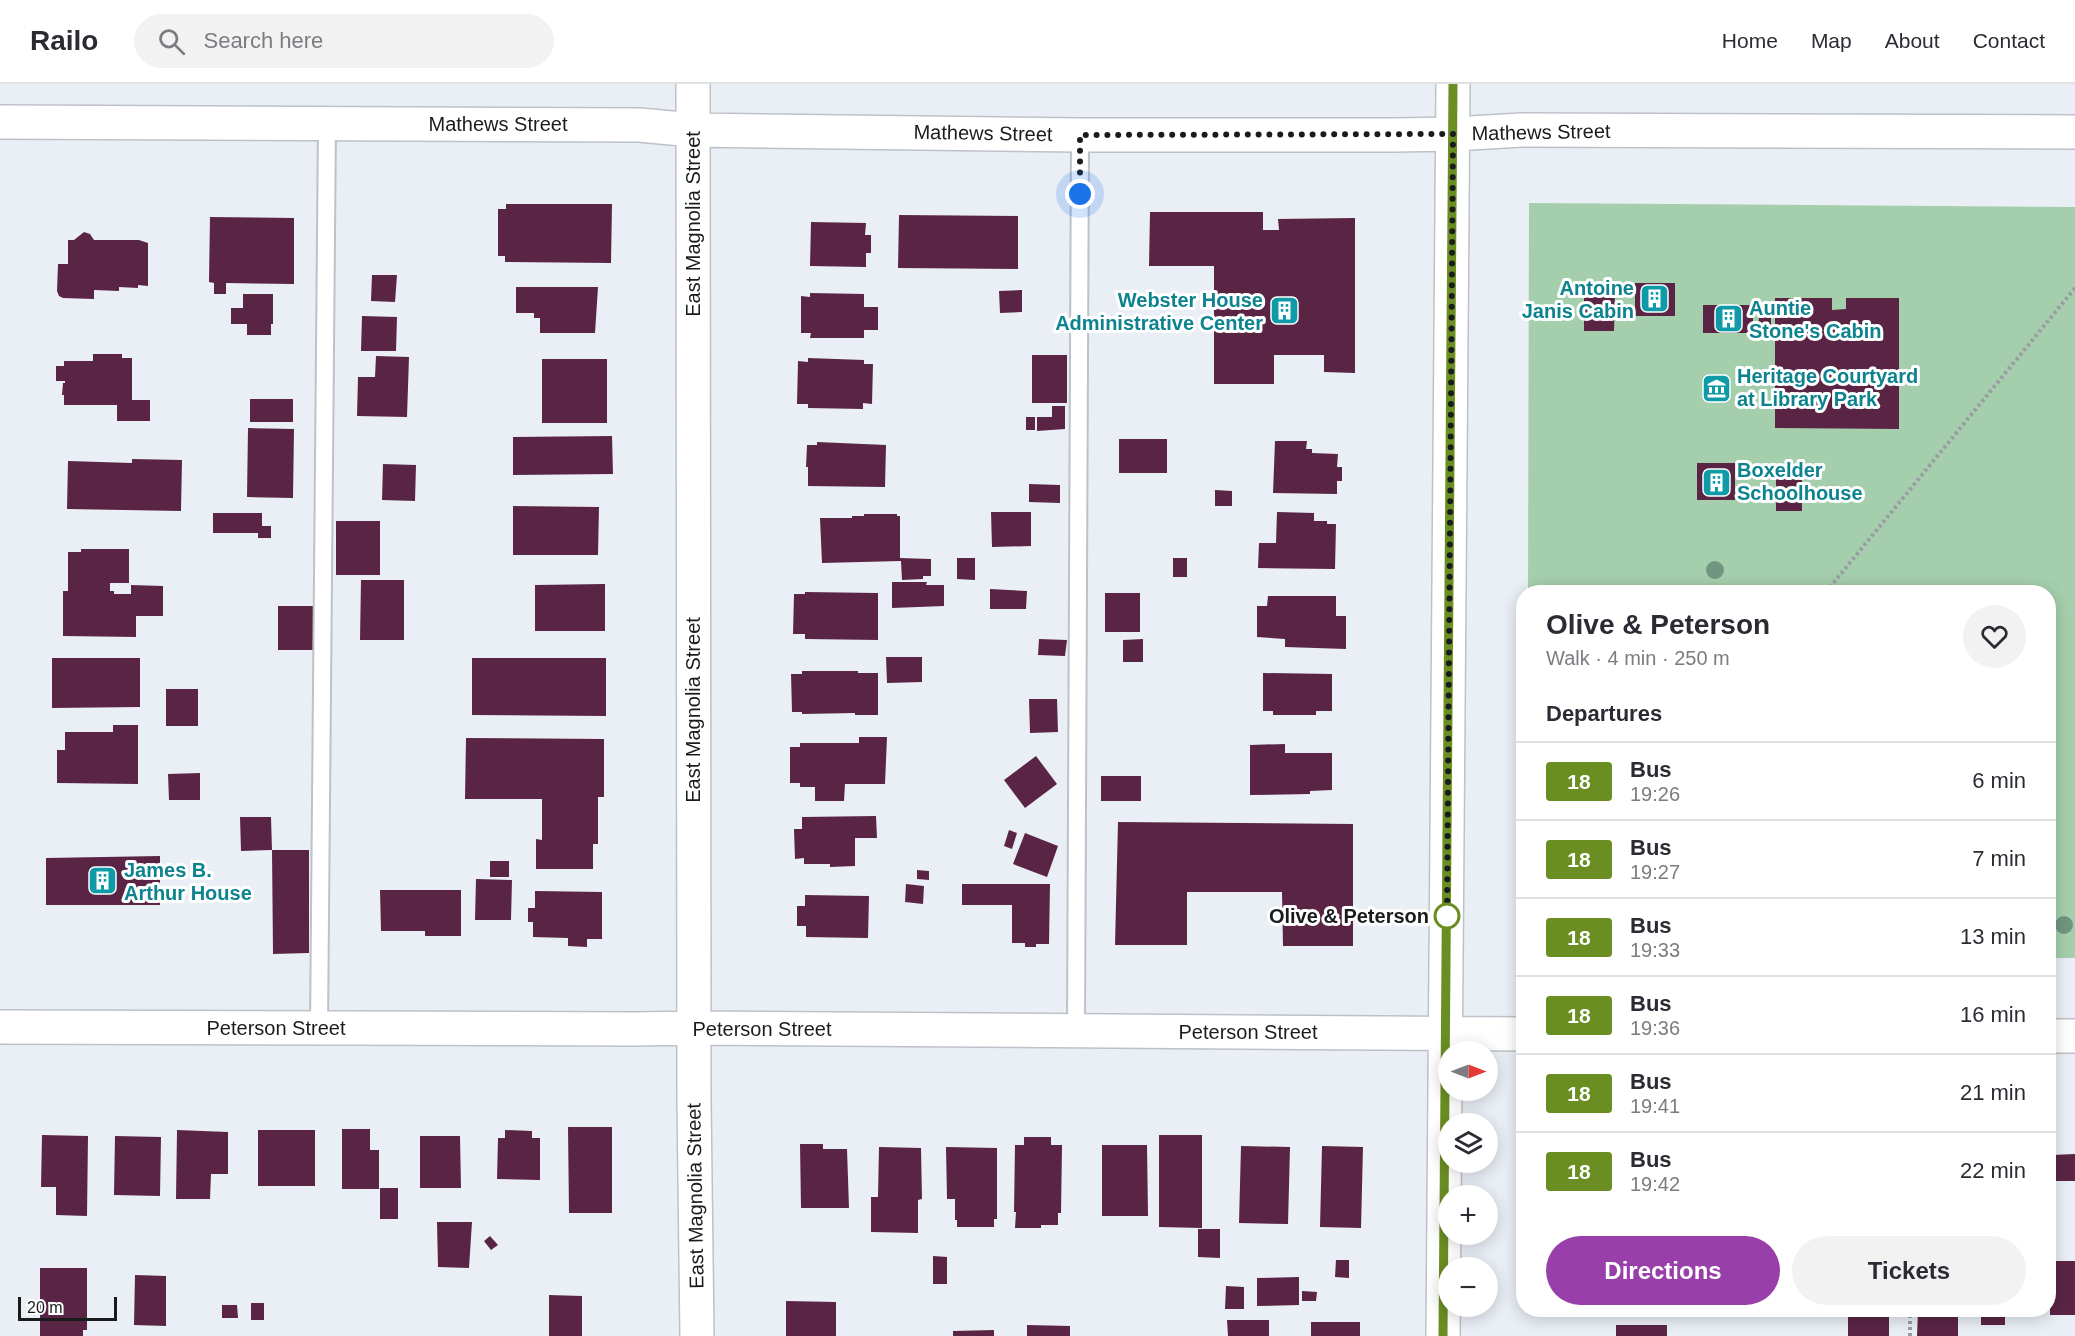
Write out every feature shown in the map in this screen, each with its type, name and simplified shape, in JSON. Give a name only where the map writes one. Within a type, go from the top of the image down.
[{"type":"street","name":"East Magnolia Street","points":[[693,84],[694,1028],[697,1336]]},
{"type":"street","points":[[1443,1336],[1453,84]]},
{"type":"street","name":"Mathews Street","points":[[0,122],[639,125],[693,130],[1080,135],[1453,134],[1522,129],[2075,132]]},
{"type":"street","name":"Peterson Street","points":[[0,1027],[694,1028],[1516,1034]]},
{"type":"street","points":[[2056,1036],[2075,1036]]},
{"type":"lane","points":[[319,1028],[327,123]]},
{"type":"lane","points":[[1076,1031],[1080,135]]},
{"type":"path","points":[[1832,585],[2075,288]]},
{"type":"path","points":[[1910,1317],[1910,1336]]},
{"type":"green space","points":[[1529,203],[2075,207],[2075,958],[2056,958],[2056,585],[1528,585]]},
{"type":"building","points":[[506,204],[612,204],[611,263],[505,262],[505,256],[498,256],[498,209],[506,209]]},
{"type":"building","name":"Webster House Administrative Center","points":[[1150,212],[1263,212],[1263,230],[1279,230],[1278,219],[1355,218],[1355,373],[1324,372],[1324,355],[1274,355],[1274,384],[1214,384],[1214,266],[1149,266]]},
{"type":"building","points":[[899,215],[1018,216],[1018,269],[898,268]]},
{"type":"building","points":[[210,217],[294,218],[294,284],[226,283],[226,294],[214,294],[214,283],[209,282]]},
{"type":"building","points":[[811,222],[866,223],[865,235],[871,235],[871,253],[866,253],[866,267],[810,266]]},
{"type":"building","points":[[84,232],[90,234],[94,240],[139,240],[148,243],[148,286],[119,287],[119,291],[94,290],[94,299],[59,296],[57,291],[58,264],[68,264],[68,240],[74,240]]},
{"type":"building","points":[[372,275],[397,275],[395,302],[371,301]]},
{"type":"building","name":"Antoine Janis Cabin","points":[[1635,283],[1675,283],[1675,316],[1635,316]]},
{"type":"building","points":[[516,287],[598,287],[595,333],[540,333],[540,318],[534,318],[534,313],[516,313]]},
{"type":"building","points":[[1022,290],[1022,312],[1000,313],[999,291]]},
{"type":"building","points":[[1584,290],[1615,290],[1614,331],[1584,331]]},
{"type":"building","points":[[810,293],[864,294],[864,307],[878,307],[878,330],[864,330],[864,338],[810,338],[811,333],[801,333],[801,296],[810,297]]},
{"type":"building","points":[[243,294],[273,294],[271,335],[247,335],[247,324],[231,324],[231,308],[243,308]]},
{"type":"building","points":[[1775,298],[1832,298],[1832,310],[1846,309],[1846,298],[1899,298],[1899,429],[1775,428]]},
{"type":"building","name":"Auntie Stone's Cabin","points":[[1703,305],[1753,305],[1753,333],[1703,333]]},
{"type":"building","points":[[362,316],[397,317],[396,351],[361,351]]},
{"type":"building","points":[[1759,317],[1771,317],[1771,331],[1758,331]]},
{"type":"building","points":[[93,354],[122,354],[122,358],[132,358],[132,400],[150,400],[150,421],[117,421],[117,405],[64,405],[64,395],[62,395],[65,381],[56,381],[56,366],[64,366],[64,361],[93,361]]},
{"type":"building","points":[[1032,355],[1067,355],[1067,403],[1032,403]]},
{"type":"building","points":[[376,356],[409,357],[407,417],[357,416],[358,377],[375,377]]},
{"type":"building","points":[[808,358],[864,360],[864,364],[873,364],[872,404],[863,403],[863,409],[808,408],[808,404],[797,404],[798,361],[808,362]]},
{"type":"building","points":[[542,359],[607,359],[607,423],[542,423]]},
{"type":"building","points":[[250,399],[293,399],[293,422],[250,422]]},
{"type":"building","points":[[1052,406],[1065,406],[1065,429],[1037,431],[1037,417],[1052,417]]},
{"type":"building","points":[[1026,417],[1035,417],[1035,430],[1026,430]]},
{"type":"building","points":[[248,428],[294,429],[293,498],[247,497]]},
{"type":"building","points":[[612,436],[613,474],[513,475],[513,437]]},
{"type":"building","points":[[1119,439],[1167,439],[1167,473],[1119,473]]},
{"type":"building","points":[[1275,441],[1307,441],[1306,449],[1312,449],[1312,453],[1338,454],[1337,467],[1342,467],[1342,481],[1337,481],[1337,494],[1273,493]]},
{"type":"building","points":[[817,442],[886,445],[885,487],[808,486],[807,445],[817,445]]},
{"type":"building","points":[[132,459],[182,460],[181,511],[67,509],[68,461],[132,463]]},
{"type":"building","name":"Boxelder Schoolhouse","points":[[1697,463],[1735,463],[1735,500],[1697,500]]},
{"type":"building","points":[[383,464],[416,465],[415,501],[382,500]]},
{"type":"building","points":[[1776,467],[1802,467],[1802,511],[1776,511]]},
{"type":"building","points":[[1029,484],[1060,485],[1060,503],[1029,502]]},
{"type":"building","points":[[1215,490],[1232,491],[1232,506],[1215,506]]},
{"type":"building","points":[[513,506],[599,507],[598,555],[513,555]]},
{"type":"building","points":[[991,512],[1031,512],[1031,546],[992,547]]},
{"type":"building","points":[[1277,512],[1314,513],[1314,521],[1336,524],[1335,569],[1258,568],[1259,543],[1276,543]]},
{"type":"building","points":[[213,513],[262,513],[262,526],[271,526],[271,538],[258,538],[258,533],[213,533]]},
{"type":"building","points":[[864,514],[897,514],[900,516],[900,558],[931,559],[931,576],[923,576],[923,579],[902,580],[901,561],[822,563],[820,518],[852,518],[852,516],[864,516]]},
{"type":"building","points":[[336,521],[380,521],[380,575],[336,575]]},
{"type":"building","points":[[81,549],[129,549],[129,583],[110,583],[110,591],[114,591],[114,594],[131,594],[131,585],[163,586],[163,616],[136,616],[136,637],[63,636],[63,591],[68,591],[68,552],[81,552]]},
{"type":"building","points":[[957,558],[975,558],[975,580],[957,579]]},
{"type":"building","points":[[1173,558],[1187,558],[1187,577],[1173,577]]},
{"type":"building","points":[[361,580],[404,580],[404,640],[360,640]]},
{"type":"building","points":[[892,582],[927,582],[926,585],[944,585],[944,606],[892,608]]},
{"type":"building","points":[[605,584],[605,631],[535,631],[535,585]]},
{"type":"building","points":[[990,589],[1027,591],[1026,609],[990,609]]},
{"type":"building","points":[[805,592],[878,593],[878,640],[805,639],[805,634],[793,634],[794,594],[805,594]]},
{"type":"building","points":[[1105,593],[1140,593],[1140,632],[1105,632]]},
{"type":"building","points":[[1268,596],[1336,596],[1336,616],[1346,616],[1346,649],[1285,647],[1285,639],[1257,637],[1257,606],[1267,606]]},
{"type":"building","points":[[278,606],[314,606],[313,650],[278,650]]},
{"type":"building","points":[[1039,639],[1067,640],[1065,656],[1038,655]]},
{"type":"building","points":[[1143,639],[1143,662],[1123,662],[1123,640]]},
{"type":"building","points":[[886,657],[922,657],[922,682],[887,683]]},
{"type":"building","points":[[52,658],[140,658],[140,707],[52,708]]},
{"type":"building","points":[[472,658],[606,658],[606,716],[472,715]]},
{"type":"building","points":[[802,671],[878,673],[878,715],[792,712],[791,674],[802,674]]},
{"type":"building","points":[[1263,673],[1332,674],[1332,711],[1316,711],[1316,715],[1273,715],[1273,711],[1263,711]]},
{"type":"building","points":[[166,689],[198,689],[198,726],[166,726]]},
{"type":"building","points":[[1029,699],[1057,699],[1058,732],[1030,733]]},
{"type":"building","points":[[113,725],[138,725],[138,784],[57,783],[57,750],[65,750],[65,732],[113,732]]},
{"type":"building","points":[[859,737],[887,737],[885,784],[845,784],[844,801],[815,801],[815,787],[800,787],[800,783],[790,783],[790,747],[800,747],[800,743],[859,743]]},
{"type":"building","points":[[466,738],[604,739],[604,797],[598,797],[598,844],[593,844],[593,869],[536,869],[536,839],[542,840],[542,799],[465,799]]},
{"type":"building","points":[[1285,744],[1285,753],[1332,753],[1332,790],[1310,791],[1310,794],[1250,795],[1250,745]]},
{"type":"building","points":[[1036,756],[1057,784],[1025,808],[1004,780]]},
{"type":"building","points":[[200,773],[200,800],[169,800],[168,774]]},
{"type":"building","points":[[1101,776],[1141,776],[1141,801],[1101,801]]},
{"type":"building","points":[[876,816],[877,838],[855,838],[855,866],[830,867],[830,864],[804,864],[804,858],[795,859],[794,829],[802,829],[802,817]]},
{"type":"building","points":[[240,817],[271,817],[272,850],[241,851]]},
{"type":"building","points":[[1118,822],[1353,824],[1353,946],[1283,946],[1282,892],[1187,892],[1187,945],[1115,945]]},
{"type":"building","points":[[1009,830],[1017,833],[1012,849],[1004,846]]},
{"type":"building","points":[[1025,833],[1058,846],[1047,877],[1013,864]]},
{"type":"building","points":[[272,850],[309,850],[309,953],[273,954]]},
{"type":"building","name":"James B. Arthur House","points":[[160,856],[160,905],[46,905],[46,858]]},
{"type":"building","points":[[490,861],[509,861],[509,877],[490,877]]},
{"type":"building","points":[[917,870],[929,871],[929,880],[917,879]]},
{"type":"building","points":[[476,879],[512,880],[511,920],[475,920]]},
{"type":"building","points":[[906,884],[924,886],[923,904],[905,902]]},
{"type":"building","points":[[962,884],[1050,884],[1049,944],[1025,947],[1025,943],[1012,943],[1012,905],[962,905]]},
{"type":"building","points":[[380,890],[461,890],[461,936],[425,936],[425,931],[381,931]]},
{"type":"building","points":[[535,891],[602,892],[602,939],[587,939],[587,947],[568,946],[568,938],[533,937],[533,922],[528,922],[528,908],[535,908]]},
{"type":"building","points":[[805,895],[869,896],[868,938],[806,937],[806,926],[797,926],[797,906],[805,906]]},
{"type":"building","points":[[568,1127],[612,1127],[612,1213],[569,1213]]},
{"type":"building","points":[[342,1129],[370,1129],[370,1150],[379,1150],[379,1189],[342,1189]]},
{"type":"building","points":[[177,1130],[228,1132],[228,1174],[211,1174],[210,1199],[176,1199]]},
{"type":"building","points":[[258,1130],[315,1130],[315,1186],[258,1186]]},
{"type":"building","points":[[505,1130],[532,1131],[532,1138],[540,1138],[540,1180],[497,1179],[498,1138],[505,1138]]},
{"type":"building","points":[[42,1135],[88,1136],[87,1216],[56,1215],[56,1187],[41,1187]]},
{"type":"building","points":[[1159,1135],[1202,1135],[1202,1228],[1159,1227]]},
{"type":"building","points":[[115,1136],[161,1137],[160,1196],[114,1195]]},
{"type":"building","points":[[420,1136],[460,1136],[461,1188],[420,1188]]},
{"type":"building","points":[[1024,1137],[1051,1137],[1051,1145],[1062,1145],[1061,1213],[1058,1213],[1058,1225],[1041,1225],[1041,1228],[1015,1228],[1015,1145],[1024,1145]]},
{"type":"building","points":[[800,1144],[823,1144],[823,1149],[847,1149],[849,1208],[801,1208]]},
{"type":"building","points":[[1102,1145],[1147,1145],[1148,1216],[1102,1216]]},
{"type":"building","points":[[1241,1146],[1290,1147],[1288,1224],[1239,1223]]},
{"type":"building","points":[[1322,1146],[1363,1147],[1361,1228],[1320,1227]]},
{"type":"building","points":[[879,1147],[921,1148],[922,1199],[918,1200],[918,1233],[871,1232],[871,1197],[878,1197]]},
{"type":"building","points":[[946,1147],[997,1148],[997,1219],[994,1219],[994,1227],[957,1227],[955,1199],[947,1199]]},
{"type":"building","points":[[2075,1154],[2075,1181],[2056,1181],[2056,1155]]},
{"type":"building","points":[[380,1188],[398,1188],[398,1219],[380,1219]]},
{"type":"building","points":[[437,1222],[472,1222],[469,1268],[438,1267]]},
{"type":"building","points":[[1198,1229],[1220,1229],[1220,1258],[1198,1257]]},
{"type":"building","points":[[490,1236],[498,1245],[491,1250],[484,1241]]},
{"type":"building","points":[[933,1256],[947,1257],[947,1284],[933,1284]]},
{"type":"building","points":[[1336,1260],[1349,1260],[1349,1278],[1335,1277]]},
{"type":"building","points":[[2056,1261],[2075,1261],[2075,1315],[2056,1315]]},
{"type":"building","points":[[40,1268],[87,1268],[87,1330],[83,1330],[83,1336],[40,1336]]},
{"type":"building","points":[[135,1275],[166,1276],[166,1326],[134,1325]]},
{"type":"building","points":[[1299,1277],[1299,1305],[1257,1306],[1257,1278]]},
{"type":"building","points":[[1226,1286],[1244,1287],[1244,1309],[1225,1309]]},
{"type":"building","points":[[1302,1291],[1317,1292],[1316,1301],[1302,1301]]},
{"type":"building","points":[[549,1295],[582,1296],[582,1336],[549,1336]]},
{"type":"building","points":[[786,1301],[836,1302],[836,1336],[786,1336]]},
{"type":"building","points":[[251,1303],[264,1303],[264,1320],[251,1320]]},
{"type":"building","points":[[222,1305],[237,1305],[238,1318],[222,1318]]},
{"type":"building","points":[[1848,1317],[1889,1317],[1889,1336],[1848,1336]]},
{"type":"building","points":[[1918,1317],[1958,1317],[1958,1336],[1917,1336]]},
{"type":"building","points":[[1981,1317],[2005,1317],[2005,1325],[1981,1325]]},
{"type":"building","points":[[1227,1320],[1269,1320],[1269,1336],[1228,1336]]},
{"type":"building","points":[[1311,1322],[1360,1322],[1360,1336],[1311,1336]]},
{"type":"building","points":[[1027,1325],[1070,1326],[1070,1336],[1027,1336]]},
{"type":"building","points":[[1616,1325],[1667,1325],[1667,1336],[1616,1336]]},
{"type":"building","points":[[994,1330],[994,1336],[953,1336],[953,1331]]},
{"type":"bus line","name":"18","points":[[1443,1336],[1453,84]]},
{"type":"place","name":"Antoine Janis Cabin","points":[[1655,299]]},
{"type":"place","name":"Webster House Administrative Center","points":[[1284,311]]},
{"type":"place","name":"Auntie Stone's Cabin","points":[[1728,319]]},
{"type":"place","name":"Heritage Courtyard at Library Park","points":[[1716,388]]},
{"type":"place","name":"Boxelder Schoolhouse","points":[[1716,482]]},
{"type":"place","name":"James B. Arthur House","points":[[103,881]]},
{"type":"place","name":"Olive & Peterson","points":[[1447,916]]},
{"type":"route","points":[[1080,194],[1080,135],[1453,134],[1447,916]]}]
